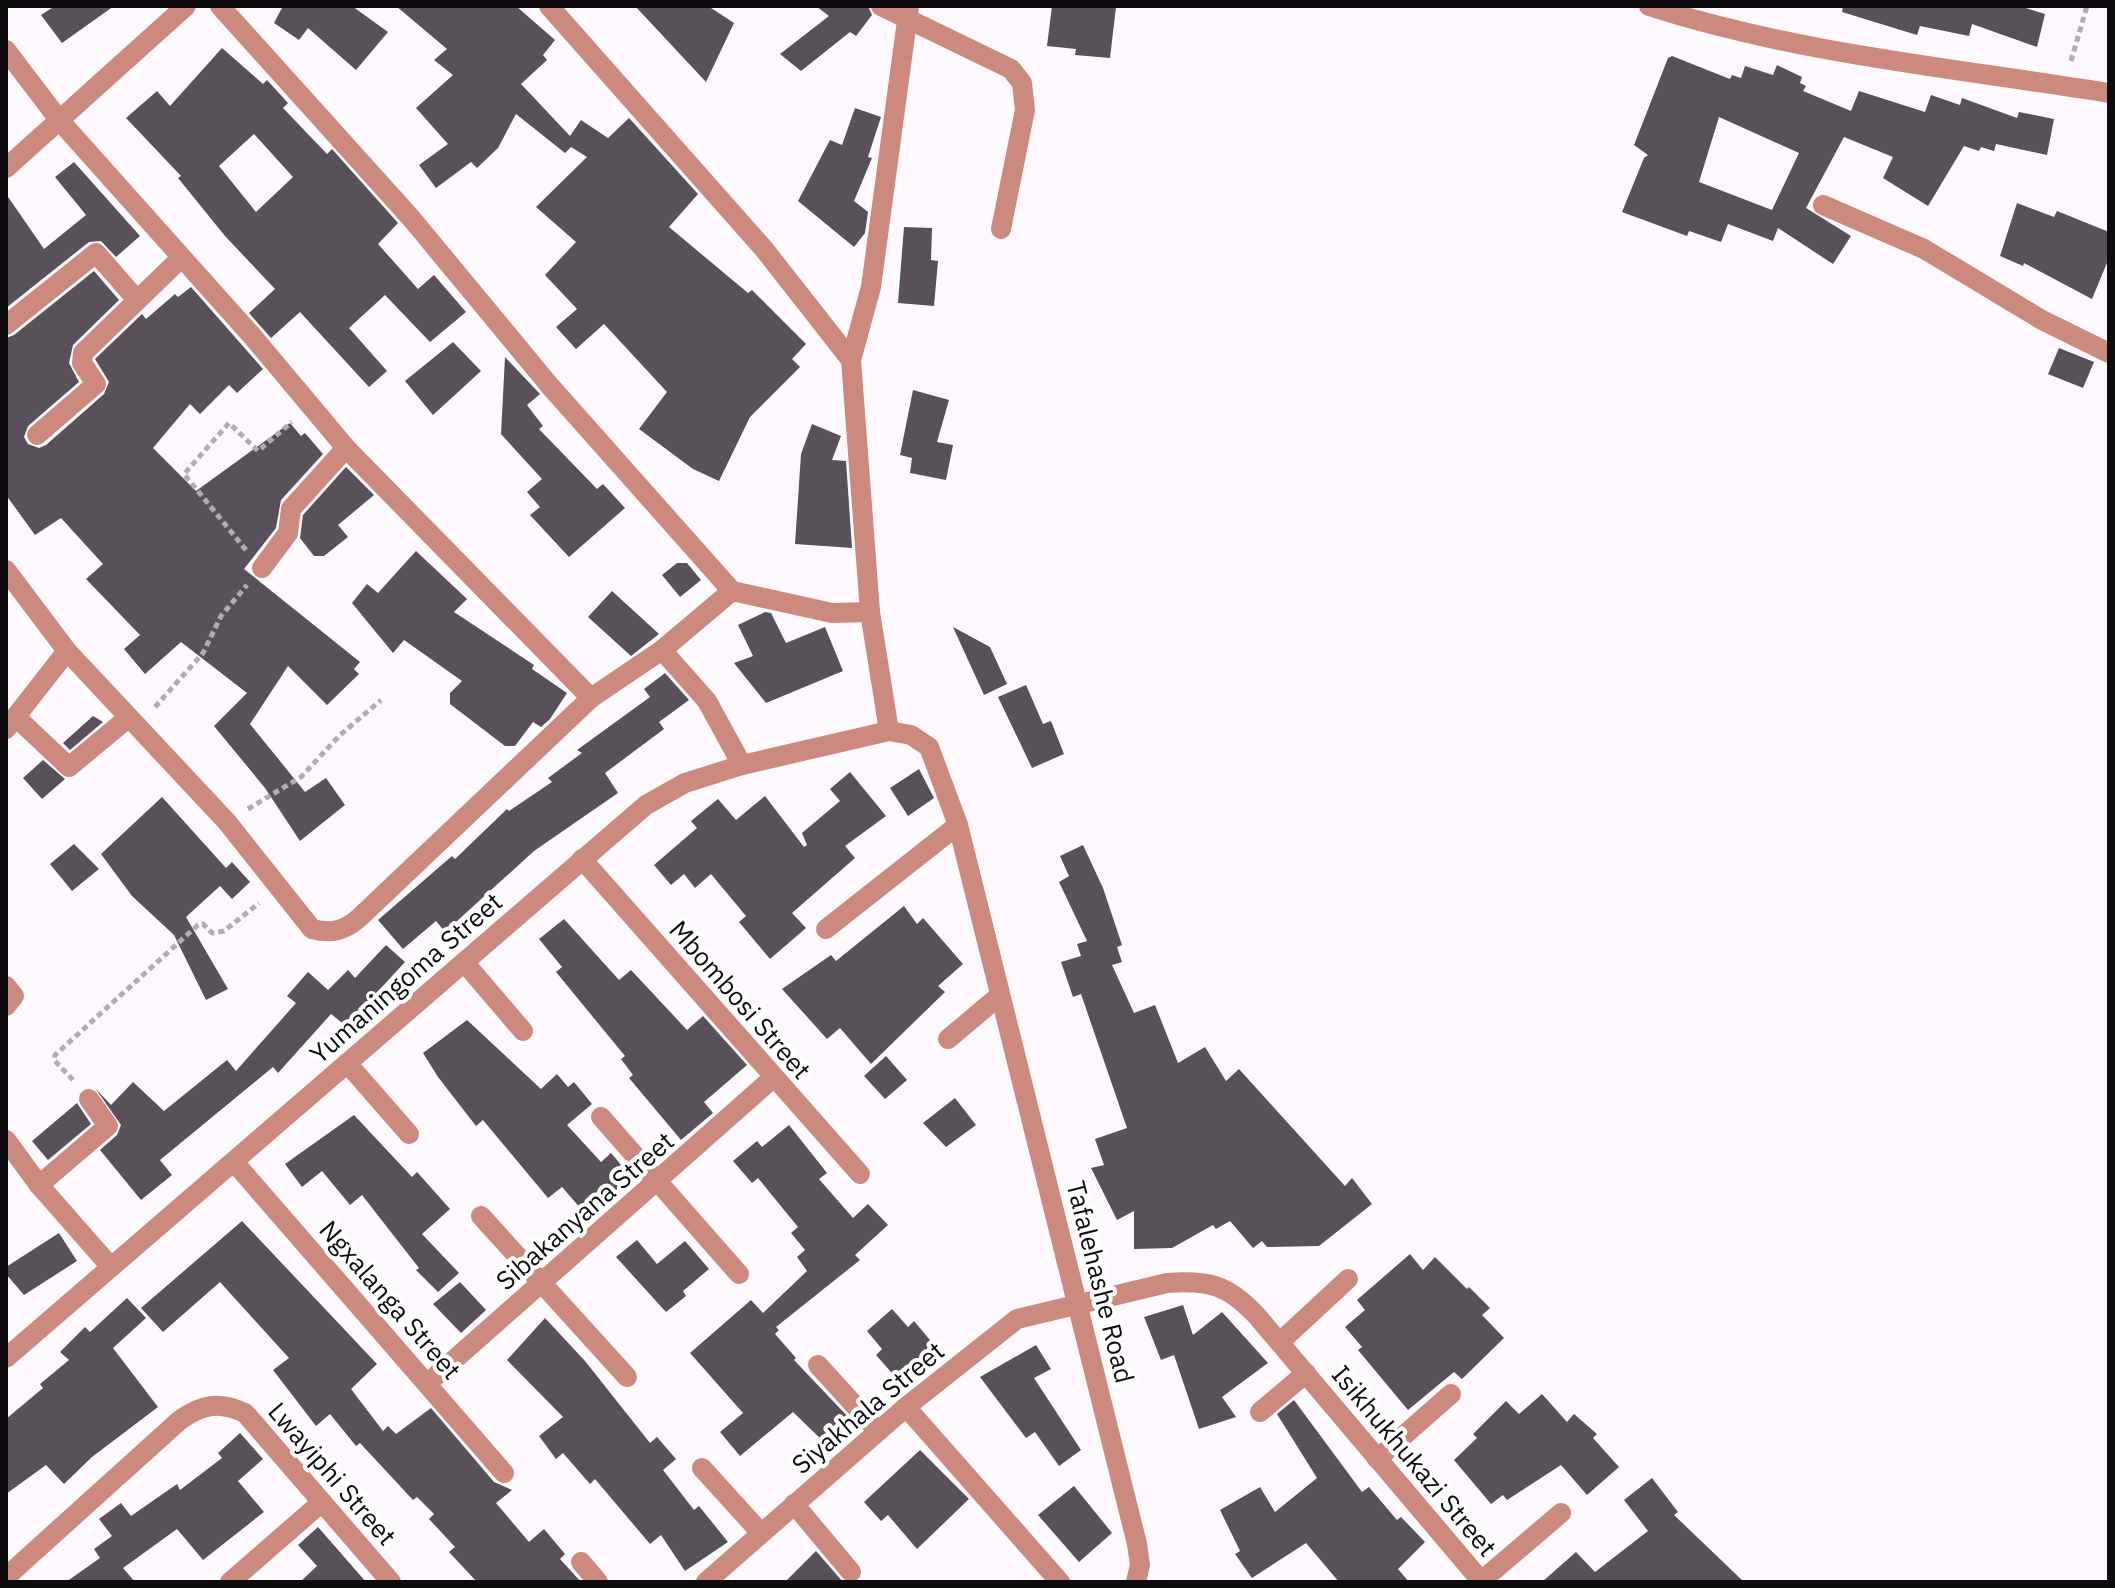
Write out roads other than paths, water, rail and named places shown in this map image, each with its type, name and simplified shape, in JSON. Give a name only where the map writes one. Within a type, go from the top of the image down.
[{"type":"street","points":[[6,168],[186,6]]},
{"type":"street","points":[[220,6],[401,207],[550,386],[732,591],[832,613],[870,612]]},
{"type":"street","points":[[549,6],[764,249],[851,360]]},
{"type":"street","points":[[881,6],[908,12],[1011,69],[1022,83],[1025,110],[1001,229]]},
{"type":"street","points":[[1649,6],[1701,14],[1930,68],[2109,93]]},
{"type":"street","points":[[889,731],[870,612],[851,360],[871,287],[908,12]]},
{"type":"street","points":[[6,50],[60,121],[346,448],[591,698]]},
{"type":"street","points":[[1823,205],[1924,249],[2042,320],[2109,353]]},
{"type":"street","points":[[6,325],[96,253],[137,300]]},
{"type":"street","points":[[37,435],[93,389],[96,380],[82,363],[83,353],[181,258]]},
{"type":"street","points":[[262,568],[288,533],[291,509],[346,448]]},
{"type":"street","points":[[6,570],[67,651],[227,822],[276,889],[312,929],[337,932],[350,926],[591,698],[662,650],[732,591]]},
{"type":"street","points":[[662,650],[707,701],[742,765]]},
{"type":"street","points":[[67,651],[11,724],[69,767],[132,722]]},
{"type":"street","name":"Yumaningoma Street","points":[[6,1358],[646,805],[685,783],[742,765],[889,731]]},
{"type":"street","name":"Tafalehashe Road","points":[[889,731],[911,735],[929,747],[958,825],[998,997],[1080,1302],[1137,1544],[1140,1565],[1136,1582]]},
{"type":"street","points":[[826,929],[958,825]]},
{"type":"street","name":"Mbombosi Street","points":[[582,859],[860,1174]]},
{"type":"street","points":[[464,962],[523,1031]]},
{"type":"street","points":[[6,986],[14,996],[6,1006]]},
{"type":"street","points":[[948,1039],[998,997]]},
{"type":"street","points":[[347,1063],[409,1134]]},
{"type":"street","name":"Sibakanyana Street","points":[[429,1382],[774,1077]]},
{"type":"street","points":[[39,1185],[108,1126],[89,1099]]},
{"type":"street","points":[[601,1117],[739,1274]]},
{"type":"street","points":[[6,1140],[39,1185],[111,1267]]},
{"type":"street","name":"Ngxalanga Street","points":[[235,1163],[429,1382],[504,1473]]},
{"type":"street","points":[[481,1216],[627,1377]]},
{"type":"street","points":[[1280,1342],[1348,1279]]},
{"type":"street","name":"Isikhukhukazi Street","points":[[1080,1302],[1167,1283],[1214,1284],[1235,1293],[1280,1342],[1481,1582]]},
{"type":"street","name":"Siyakhala Street","points":[[706,1582],[906,1407],[1017,1319],[1080,1302]]},
{"type":"street","points":[[818,1365],[878,1431]]},
{"type":"street","name":"Isikhukhukazi Street","points":[[1260,1412],[1306,1373]]},
{"type":"street","points":[[1377,1459],[1451,1394]]},
{"type":"street","name":"Lwayiphi Street","points":[[16,1576],[180,1420],[211,1404],[228,1405],[245,1413],[391,1582]]},
{"type":"street","points":[[906,1407],[1060,1582]]},
{"type":"street","points":[[702,1468],[761,1533]]},
{"type":"street","points":[[230,1582],[322,1502]]},
{"type":"street","points":[[794,1504],[851,1572]]},
{"type":"street","points":[[1481,1582],[1561,1513]]},
{"type":"street","points":[[581,1562],[598,1582]]}]
